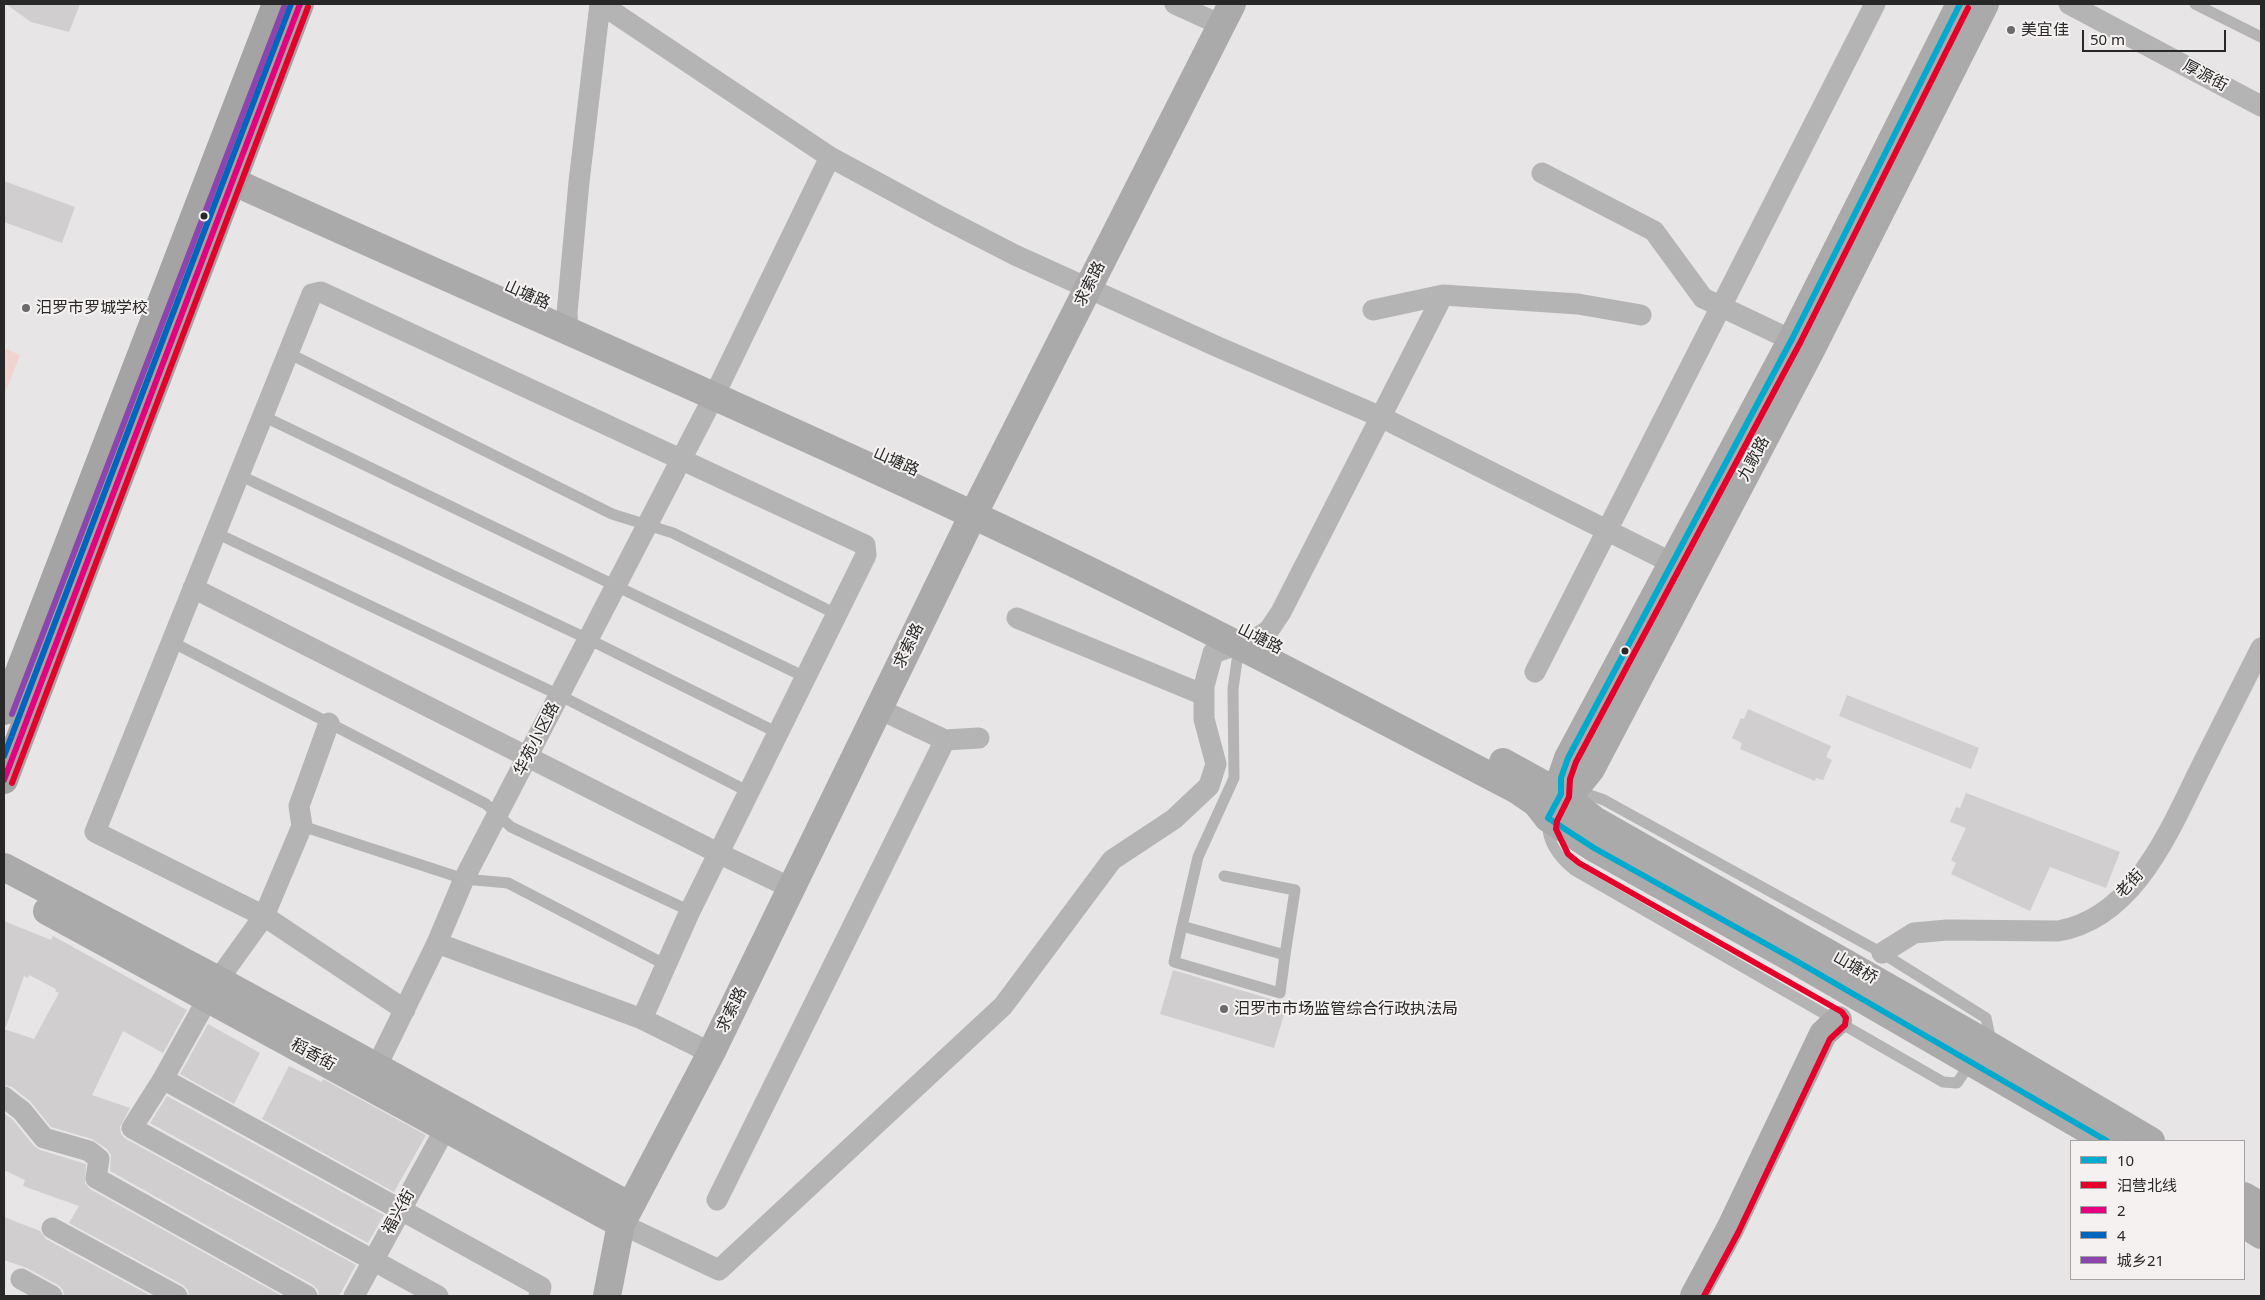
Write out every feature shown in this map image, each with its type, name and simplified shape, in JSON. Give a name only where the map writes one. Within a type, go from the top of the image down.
[{"type":"main road","points":[[4,780],[226,168],[276,4]]},
{"type":"main road","points":[[4,711],[226,168],[300,4]]},
{"type":"street","points":[[568,322],[579,182],[600,4],[830,157],[1015,255],[1381,417],[1683,569]]},
{"type":"street","points":[[1175,4],[1227,14]]},
{"type":"street","points":[[1536,672],[1875,4]]},
{"type":"street","name":"九歌路","points":[[1801,345],[1960,4]]},
{"type":"street","name":"九歌路","points":[[1548,818],[1561,794],[1579,784],[1591,769],[1683,569],[1801,345],[1986,4]]},
{"type":"street","name":"厚源街","points":[[2069,4],[2261,106]]},
{"type":"street","name":"求索路","points":[[607,1296],[625,1215],[710,1053],[977,508],[1227,14]]},
{"type":"street","name":"华苑小区路","points":[[372,1076],[437,943],[464,879],[682,459],[830,157]]},
{"type":"street","name":"山塘路","points":[[226,168],[977,508],[1561,794]]},
{"type":"street","points":[[1542,173],[1654,231],[1702,298],[1801,345]]},
{"type":"street","points":[[405,1010],[264,916],[96,832],[312,294],[321,292],[865,545],[866,555],[718,853],[642,1019]]},
{"type":"street","points":[[372,1076],[625,1215],[719,1270],[1003,1006],[1112,860],[1174,819],[1209,786],[1216,764],[1204,719],[1204,686],[1212,653],[1248,641],[1270,630],[1443,296]]},
{"type":"street","points":[[1373,310],[1443,296],[1578,304],[1642,315]]},
{"type":"street","points":[[194,588],[718,853],[792,888]]},
{"type":"street","points":[[1017,618],[1204,695]]},
{"type":"street","name":"山塘路","points":[[1248,641],[1517,790],[1536,803],[1548,818]]},
{"type":"street","name":"老街","points":[[1882,953],[1914,933],[1947,930],[2058,930],[2075,928],[2096,918],[2131,887],[2158,852],[2261,648]]},
{"type":"street","points":[[879,709],[945,740],[979,738]]},
{"type":"street","points":[[329,723],[299,806],[302,826],[264,916],[213,989],[163,1079],[132,1128],[372,1262],[438,1296]]},
{"type":"street","points":[[717,1200],[945,740]]},
{"type":"street","name":"山塘桥","points":[[1561,794],[1596,821],[1970,1034],[2149,1140]]},
{"type":"street","name":"山塘桥","points":[[1548,818],[1594,848],[1793,959],[2105,1140]]},
{"type":"street","points":[[4,867],[213,989]]},
{"type":"street","name":"稻香街","points":[[4,888],[213,989],[372,1076],[445,1129],[625,1215]]},
{"type":"street","points":[[437,943],[642,1019],[710,1053]]},
{"type":"street","points":[[1694,1296],[1730,1229],[1823,1034],[1838,1020]]},
{"type":"street","points":[[1703,1296],[1834,1041],[1838,1020]]},
{"type":"street","points":[[163,1079],[540,1286],[538,1296]]},
{"type":"street","points":[[4,1097],[22,1111],[44,1138],[89,1151],[99,1159],[96,1178],[306,1296]]},
{"type":"street","name":"福兴街","points":[[354,1296],[445,1129]]},
{"type":"street","points":[[2245,1197],[2261,1206]]},
{"type":"street","points":[[2245,1225],[2261,1235]]},
{"type":"street","points":[[52,1228],[177,1296]]},
{"type":"street","points":[[21,1279],[52,1296]]},
{"type":"lane","points":[[2195,4],[2261,37]]},
{"type":"lane","points":[[288,354],[612,514],[673,533],[836,614]]},
{"type":"lane","points":[[263,416],[805,677]]},
{"type":"lane","points":[[239,475],[588,639],[778,733]]},
{"type":"lane","points":[[216,533],[559,695],[749,792]]},
{"type":"lane","points":[[1224,876],[1294,890],[1280,993],[1174,962],[1198,857],[1234,778],[1233,689],[1248,641]]},
{"type":"lane","points":[[172,642],[486,804],[511,827],[690,911]]},
{"type":"lane","points":[[1548,818],[1547,831],[1553,846],[1561,860],[1574,870],[1943,1082],[1957,1084],[1989,1032],[1986,1018],[1882,953],[1604,800],[1587,794],[1561,794]]},
{"type":"lane","points":[[302,826],[464,879],[508,884],[666,964]]},
{"type":"lane","points":[[1182,926],[1285,955]]},
{"type":"shaded area","points":[[4,348],[20,355],[6,391],[4,390]]},
{"type":"building","points":[[6,4],[80,4],[69,32],[31,22]]},
{"type":"building","points":[[4,181],[75,207],[62,243],[4,222]]},
{"type":"building","points":[[1847,695],[1979,748],[1971,769],[1839,716]]},
{"type":"building","points":[[1748,709],[1831,746],[1826,757],[1832,760],[1823,780],[1816,778],[1815,781],[1740,749],[1742,743],[1732,738],[1741,718],[1744,719]]},
{"type":"building","points":[[1966,793],[2120,852],[2106,888],[2050,867],[2030,911],[1951,874],[1956,863],[1951,860],[1966,828],[1950,822],[1956,807],[1960,808]]},
{"type":"building","points":[[4,921],[51,940],[53,936],[187,1010],[163,1053],[123,1031],[92,1095],[130,1108],[120,1127],[121,1134],[126,1139],[356,1265],[339,1296],[319,1296],[318,1290],[313,1285],[110,1171],[111,1155],[107,1149],[92,1139],[51,1127],[30,1101],[12,1087],[4,1085],[4,1029],[34,1039],[59,993],[55,991],[56,989],[29,975],[28,978],[24,976],[6,1027],[4,1027]]},
{"type":"building","name":"汨罗市市场监管综合行政执法局","points":[[1173,970],[1287,1004],[1274,1048],[1160,1014]]},
{"type":"building","points":[[208,1024],[260,1053],[234,1104],[180,1074]]},
{"type":"building","points":[[289,1066],[322,1082],[323,1079],[426,1135],[394,1192],[262,1119]]},
{"type":"building","points":[[167,1096],[384,1215],[368,1243],[150,1123]]},
{"type":"building","points":[[4,1113],[13,1120],[34,1146],[40,1150],[86,1164],[85,1183],[90,1189],[282,1296],[189,1296],[188,1290],[183,1285],[69,1223],[79,1206],[23,1186],[25,1180],[4,1170]]},
{"type":"building","points":[[4,1217],[40,1231],[46,1239],[151,1296],[64,1296],[63,1290],[58,1285],[27,1268],[4,1260]]},
{"type":"transit line","name":"4","points":[[4,756],[291,4]]},
{"type":"transit line","name":"2","points":[[4,780],[300,4]]},
{"type":"transit line","name":"10","points":[[1960,4],[1792,339],[1568,758],[1561,778],[1561,794],[1548,818],[1594,848],[1793,959],[2105,1140]]},
{"type":"transit line","name":"城乡21","points":[[12,714],[284,7]]},
{"type":"transit line","name":"汨营北线","points":[[12,783],[308,7]]},
{"type":"transit line","name":"汨营北线","points":[[1704,1296],[1738,1233],[1830,1039],[1845,1025],[1846,1018],[1842,1012],[1579,863],[1568,854],[1556,829],[1557,821],[1569,797],[1570,779],[1576,762],[1800,343],[1968,8]]},
{"type":"place","name":"美宜佳","points":[[2011,30]]},
{"type":"place","name":"汨罗市罗城学校","points":[[26,308]]},
{"type":"place","name":"汨罗市市场监管综合行政执法局","points":[[1224,1009]]}]
